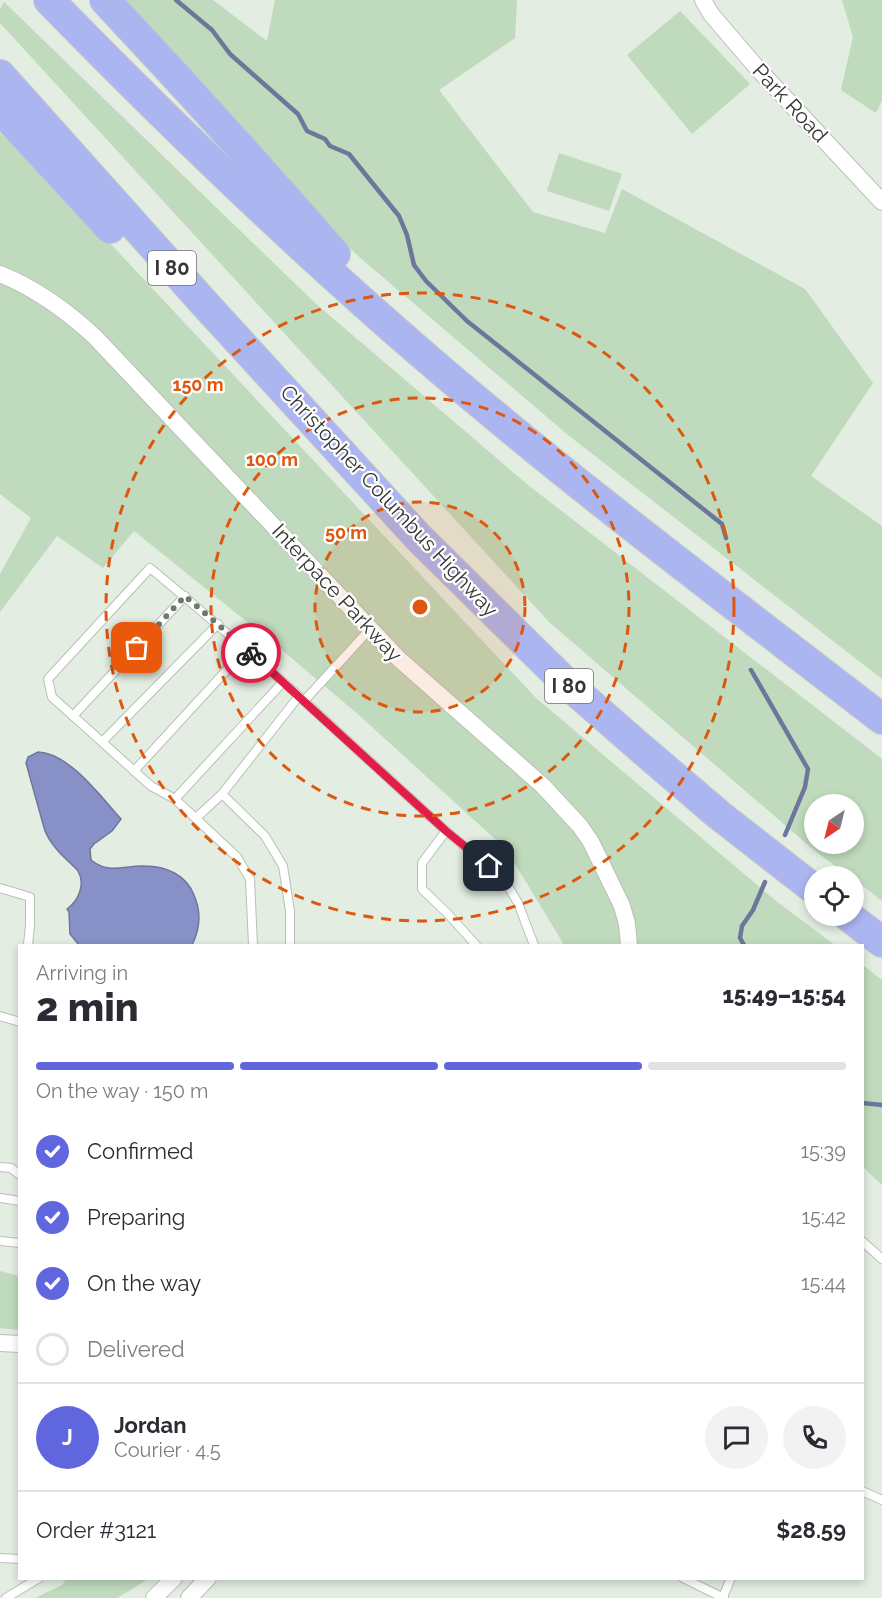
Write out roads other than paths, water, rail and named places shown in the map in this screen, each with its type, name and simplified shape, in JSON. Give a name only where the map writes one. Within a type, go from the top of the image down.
[{"type":"highway","points":[[49,0],[242,192],[421,353],[612,511],[882,719]]},
{"type":"highway","points":[[105,0],[274,185],[421,353]]},
{"type":"highway","name":"Christopher Columbus Highway","points":[[0,75],[419,538],[564,681],[719,815],[804,882]]},
{"type":"highway","points":[[0,109],[131,251],[347,458]]},
{"type":"highway","points":[[861,926],[882,942]]},
{"type":"street","name":"Park Road","points":[[703,0],[711,14],[758,69],[882,202]]},
{"type":"street","name":"Interpace Parkway","points":[[0,274],[14,279],[57,305],[95,337],[399,659],[543,786],[580,826],[591,842],[622,906],[629,944]]},
{"type":"street","points":[[0,1343],[18,1344]]},
{"type":"street","points":[[154,1598],[172,1580]]},
{"type":"street","points":[[189,1598],[206,1580]]},
{"type":"lane","points":[[253,944],[250,879],[237,857],[175,799],[151,786],[52,697],[48,679],[150,568],[218,624],[446,831],[503,878],[518,903],[534,944]]},
{"type":"lane","points":[[73,716],[185,596]]},
{"type":"lane","points":[[102,742],[218,624]]},
{"type":"lane","points":[[196,819],[222,794],[302,699],[370,629]]},
{"type":"lane","points":[[134,771],[246,649]]},
{"type":"lane","points":[[175,799],[283,682]]},
{"type":"lane","points":[[222,794],[265,836],[283,866],[290,911],[290,944]]},
{"type":"lane","points":[[446,831],[422,863],[422,889],[475,944]]},
{"type":"lane","points":[[0,888],[30,897],[28,944]]},
{"type":"lane","points":[[0,1016],[18,1022]]},
{"type":"lane","points":[[0,1167],[11,1168],[18,1173]]},
{"type":"lane","points":[[0,1198],[18,1201]]},
{"type":"lane","points":[[0,1241],[18,1243]]},
{"type":"lane","points":[[864,1243],[882,1259]]},
{"type":"lane","points":[[864,1492],[882,1500]]},
{"type":"lane","points":[[0,1558],[18,1559]]},
{"type":"lane","points":[[6,1598],[36,1580]]},
{"type":"lane","points":[[687,1580],[724,1598],[730,1580]]},
{"type":"water","points":[[38,752],[50,754],[73,768],[121,819],[112,831],[90,849],[91,860],[98,865],[111,868],[153,866],[168,870],[186,882],[194,895],[199,914],[192,944],[78,944],[70,934],[67,909],[80,892],[80,876],[55,847],[45,831],[26,763],[28,757]]},
{"type":"waterway","points":[[176,0],[212,30],[230,54],[298,114],[307,131],[325,139],[330,146],[349,154],[399,216],[407,235],[414,265],[426,281],[467,321],[722,524],[726,538]]},
{"type":"waterway","points":[[751,670],[808,769],[805,787],[785,835]]},
{"type":"waterway","points":[[743,944],[740,938],[742,926],[753,910],[765,882]]},
{"type":"waterway","points":[[864,1103],[882,1105]]}]
